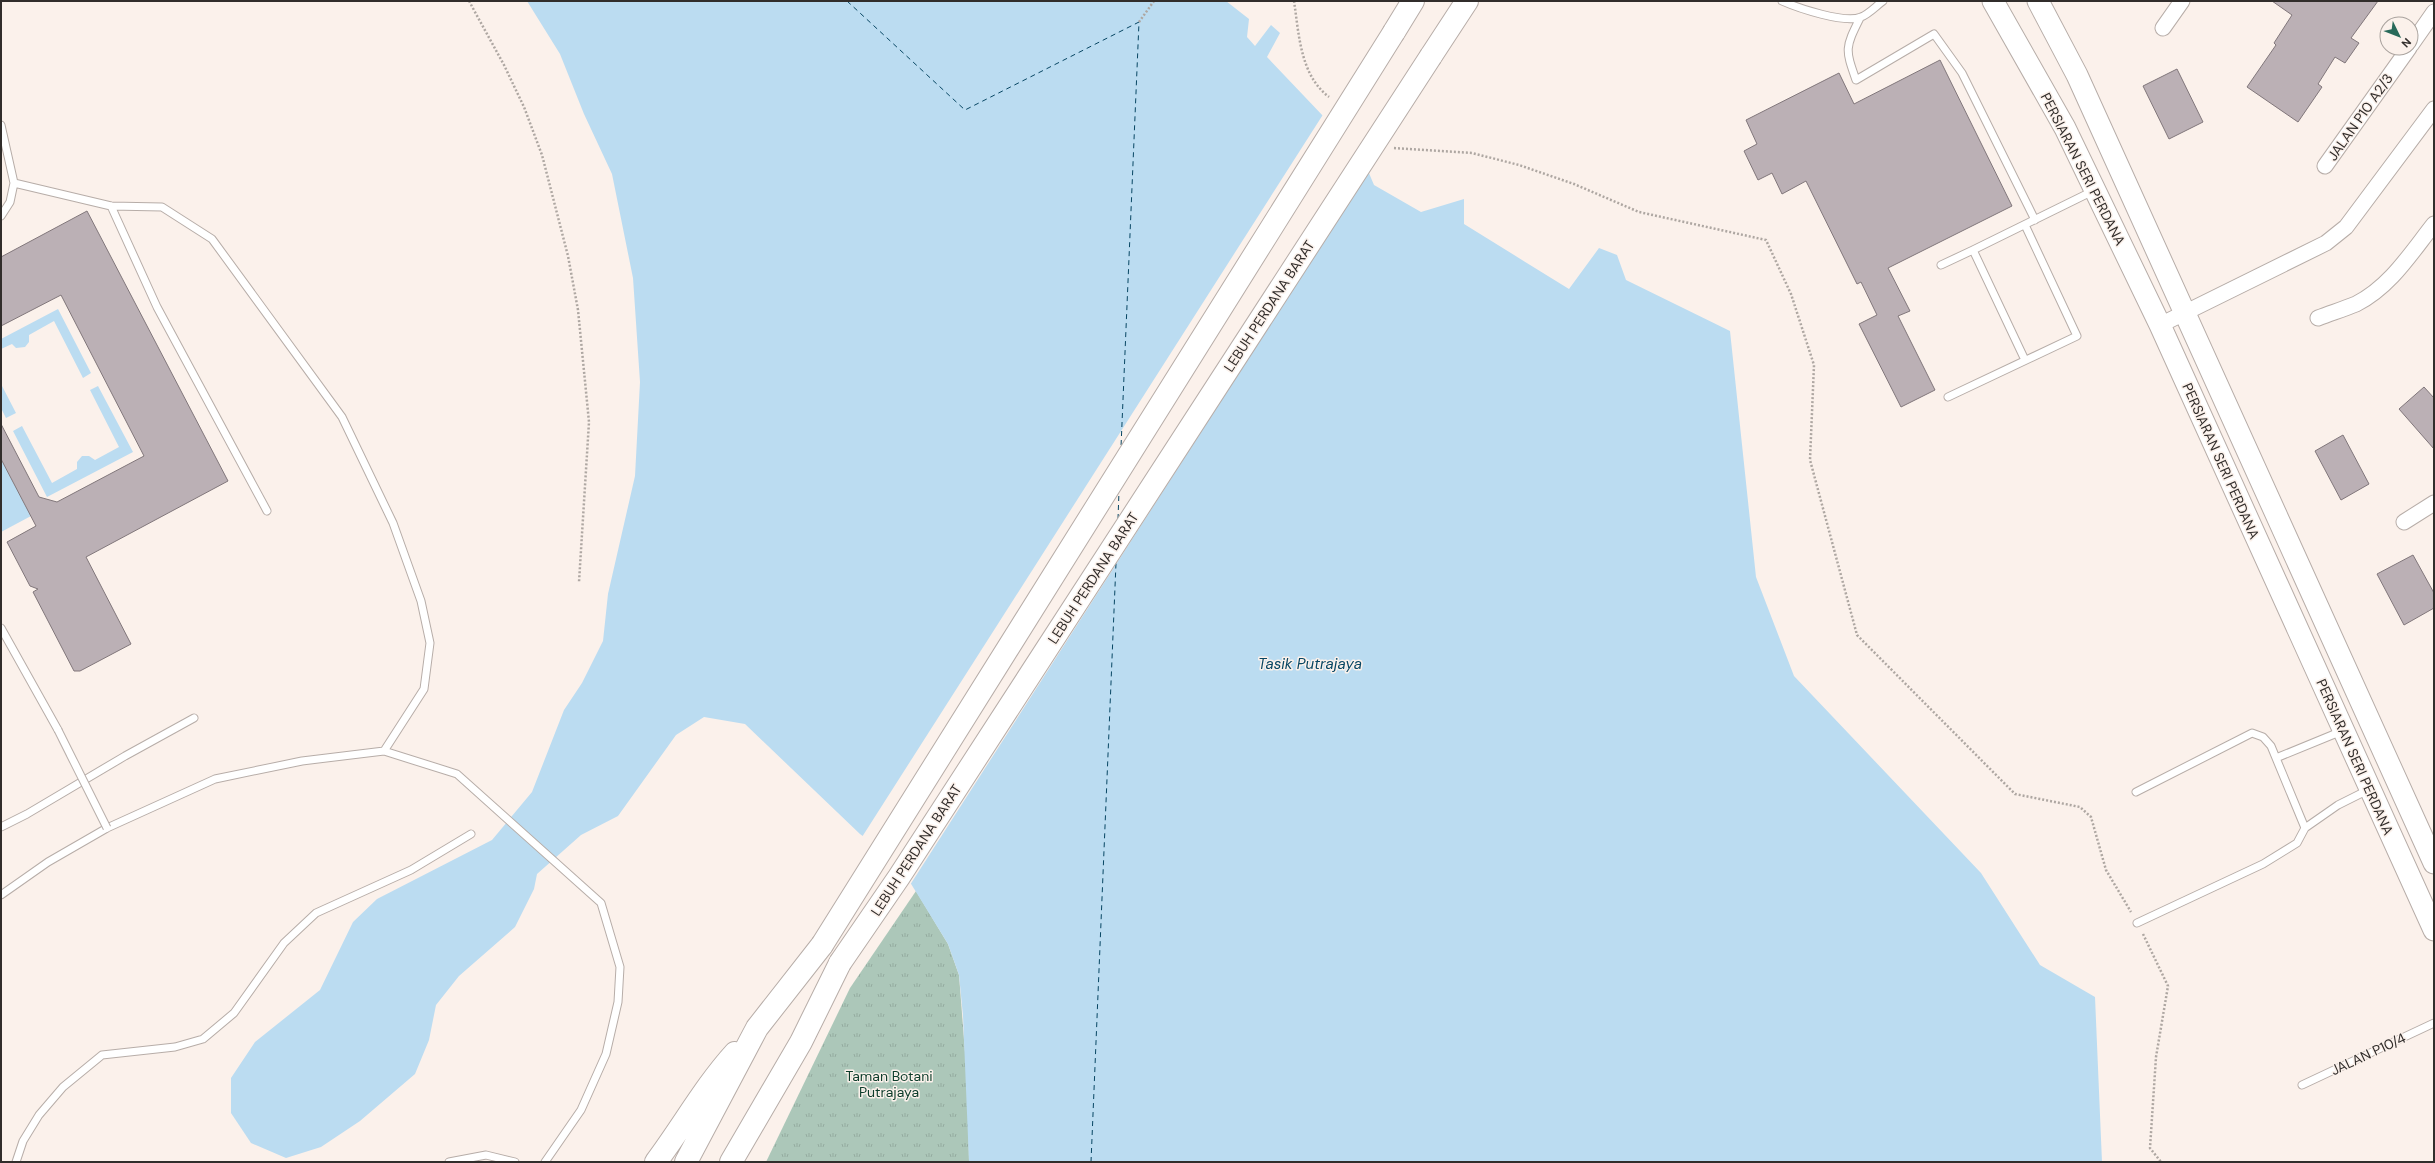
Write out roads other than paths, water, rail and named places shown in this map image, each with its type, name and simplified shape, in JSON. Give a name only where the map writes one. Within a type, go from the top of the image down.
[{"type":"main road","name":"LEBUH PERDANA BARAT","points":[[686,1162],[757,1028],[822,945],[1414,1]]},
{"type":"main road","name":"LEBUH PERDANA BARAT","points":[[731,1162],[801,1042],[840,963],[899,877],[1467,1]]},
{"type":"main road","points":[[656,1162],[691,1115],[712,1078],[757,1028]]},
{"type":"main road","points":[[748,1162],[771,1117],[801,1042]]},
{"type":"street","name":"PERSIARAN SERI PERDANA","points":[[1993,1],[2065,128],[2160,325],[2369,790],[2434,930]]},
{"type":"street","name":"PERSIARAN SERI PERDANA","points":[[2038,1],[2077,75],[2434,863]]},
{"type":"street","points":[[2163,28],[2182,1]]},
{"type":"street","points":[[2419,33],[2434,12]]},
{"type":"street","name":"JALAN P10 A2/3","points":[[2325,166],[2402,56]]},
{"type":"street","points":[[2160,325],[2326,243],[2346,227],[2430,125],[2434,109]]},
{"type":"street","points":[[2318,318],[2356,304],[2379,289],[2398,269],[2434,224]]},
{"type":"street","points":[[2404,522],[2434,503]]},
{"type":"lane","points":[[1782,1],[1798,8],[1830,16],[1860,18]]},
{"type":"lane","points":[[1884,1],[1860,18],[1848,43],[1847,56],[1856,80],[1934,34],[1962,73],[2035,220]]},
{"type":"lane","points":[[1,125],[14,183],[10,202],[1,216]]},
{"type":"lane","points":[[14,183],[111,206],[162,207],[212,239],[342,417],[392,523],[421,600],[430,643],[424,689],[384,751]]},
{"type":"lane","points":[[1941,265],[2095,190]]},
{"type":"lane","points":[[111,206],[157,307],[267,511]]},
{"type":"lane","points":[[1948,397],[2077,336],[2025,225]]},
{"type":"lane","points":[[1973,250],[2025,360]]},
{"type":"lane","points":[[1,628],[58,730],[107,828]]},
{"type":"lane","points":[[1,827],[27,814],[125,756],[194,718]]},
{"type":"lane","points":[[2276,758],[2343,731]]},
{"type":"lane","points":[[2136,792],[2252,733],[2263,737],[2271,746],[2305,828]]},
{"type":"lane","points":[[1,895],[48,862],[107,828],[215,779],[302,761],[384,751],[457,774],[601,903],[620,967],[618,1002],[606,1054],[580,1110],[545,1162]]},
{"type":"lane","points":[[2137,923],[2263,864],[2297,843],[2305,828],[2338,805],[2369,790]]},
{"type":"lane","points":[[16,1162],[23,1141],[39,1115],[63,1087],[102,1055],[175,1047],[203,1040],[234,1013],[284,943],[316,913],[411,870],[471,834]]},
{"type":"lane","name":"JALAN P10/4","points":[[2302,1085],[2434,1022]]},
{"type":"lane","points":[[449,1162],[486,1155],[515,1162]]},
{"type":"water","name":"Tasik Putrajaya","points":[[527,1],[1226,1],[1249,19],[1247,37],[1255,46],[1271,25],[1280,33],[1267,57],[1324,117],[1354,138],[1374,185],[1421,212],[1464,199],[1464,224],[1569,289],[1599,248],[1617,255],[1626,280],[1730,331],[1756,577],[1794,676],[1981,873],[2040,965],[2095,997],[2102,1162],[969,1162],[963,1016],[959,975],[948,944],[897,861],[860,834],[745,724],[704,717],[676,735],[618,816],[581,835],[537,874],[534,889],[515,927],[459,976],[436,1005],[429,1040],[415,1074],[360,1121],[321,1147],[286,1158],[251,1143],[231,1113],[231,1078],[255,1042],[320,990],[353,922],[377,899],[492,840],[532,792],[564,710],[582,683],[603,641],[608,594],[635,476],[640,382],[633,278],[612,174],[584,114],[560,54]]},
{"type":"water","points":[[58,309],[91,373],[83,378],[54,321],[29,335],[29,342],[25,347],[16,348],[12,344],[1,349],[1,339]]},
{"type":"water","points":[[1,384],[16,413],[6,418],[1,408]]},
{"type":"water","points":[[98,386],[133,452],[47,497],[13,431],[22,426],[52,483],[77,469],[77,462],[82,456],[89,456],[95,460],[119,447],[90,390]]},
{"type":"water","points":[[1,459],[31,516],[1,532]]},
{"type":"park label","name":"Taman Botani Putrajaya","points":[[889,1084]]}]
